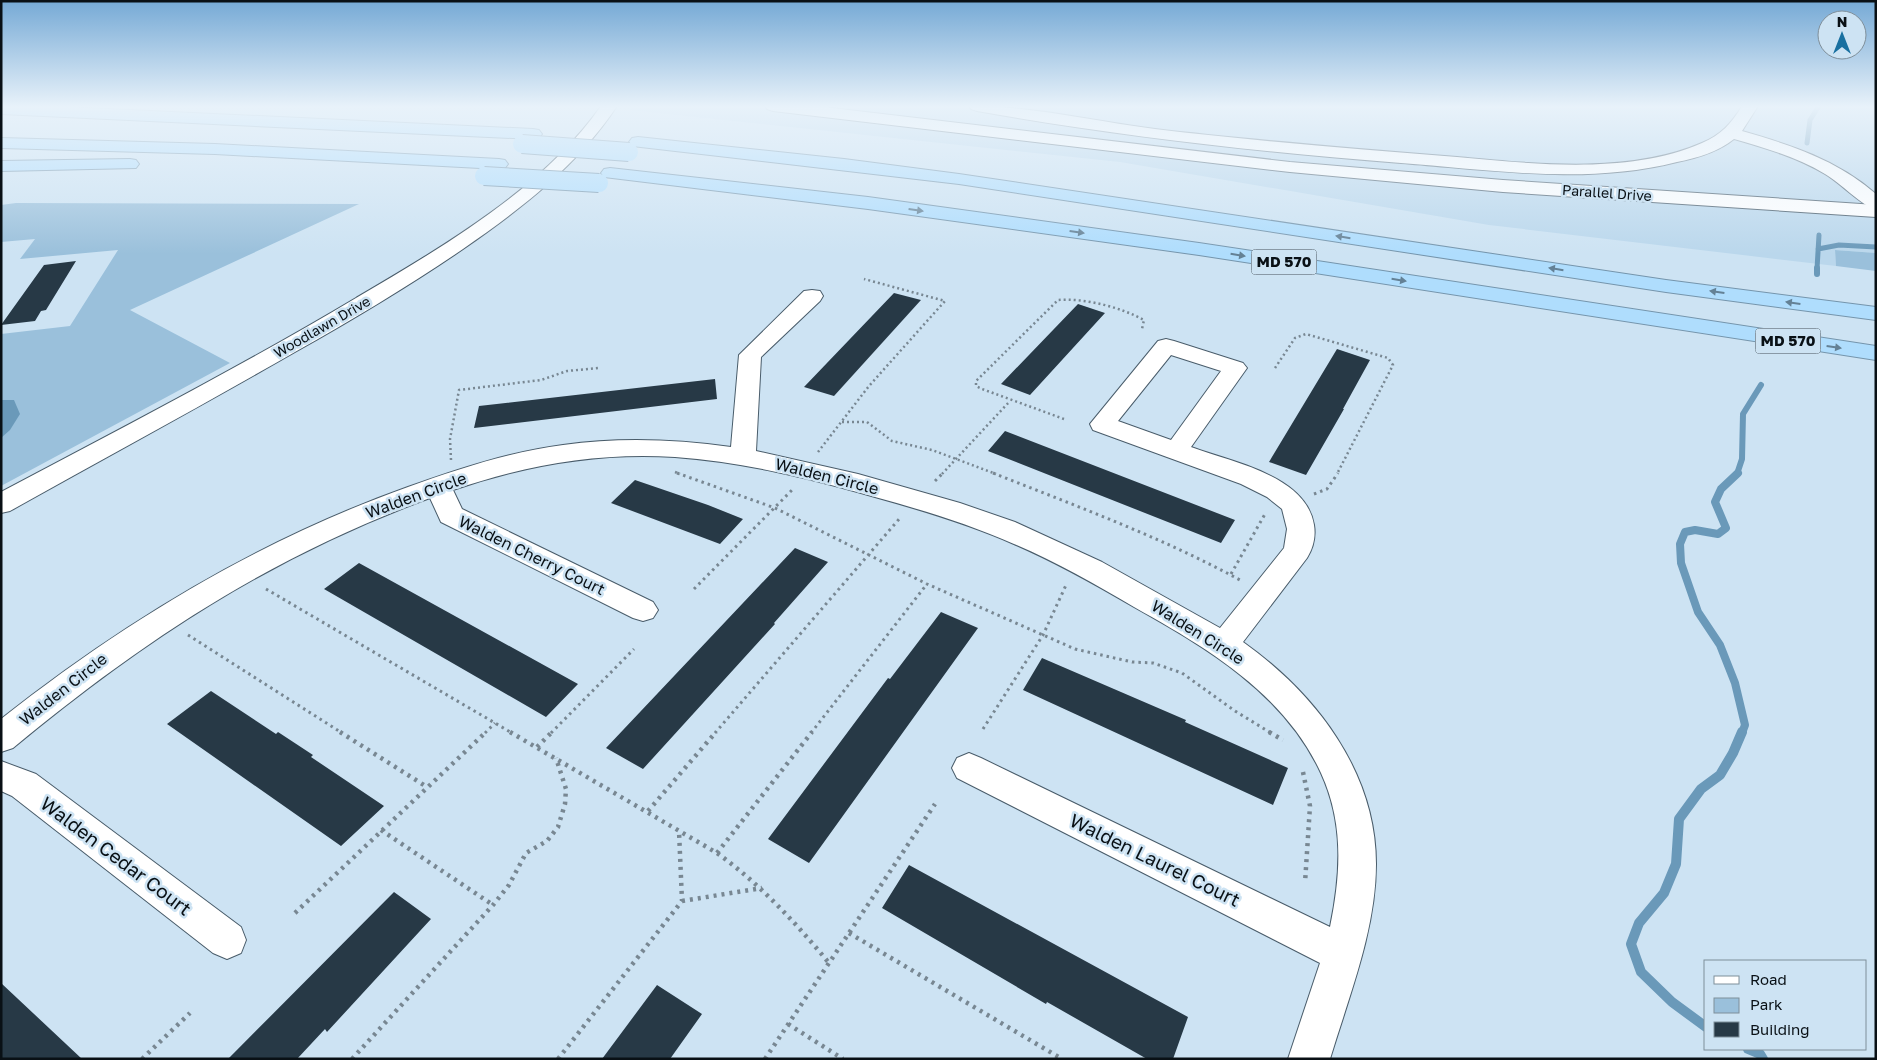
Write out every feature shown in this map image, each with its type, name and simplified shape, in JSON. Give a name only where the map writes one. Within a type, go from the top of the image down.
[{"type":"highway","points":[[349,155],[499,164],[604,178]]},
{"type":"highway","name":"MD 570","points":[[700,155],[1224,219],[1646,283],[1876,314]]},
{"type":"highway","points":[[1,166],[198,164],[484,176],[604,178]]},
{"type":"highway","name":"MD 570","points":[[604,178],[686,188],[868,203],[1199,248],[1876,353]]},
{"type":"street","name":"Woodlawn Drive","points":[[1,504],[382,294],[457,245],[552,172],[570,155]]},
{"type":"street","name":"Parallel Drive","points":[[1192,155],[1290,167],[1494,185],[1876,211]]},
{"type":"street","points":[[1371,155],[1558,169],[1623,166],[1665,160],[1679,155]]},
{"type":"street","points":[[1799,155],[1842,176],[1876,204]]},
{"type":"street","points":[[743,456],[750,355],[812,296]]},
{"type":"street","points":[[1176,452],[1235,368],[1166,346],[1102,424],[1279,491],[1291,503],[1302,531],[1301,542],[1297,551],[1224,645]]},
{"type":"street","name":"Walden Circle","points":[[1,738],[87,669],[161,618],[203,592],[316,534],[368,512],[445,475],[587,450],[670,448],[743,456],[809,469],[942,507],[1005,529],[1095,571],[1224,645],[1256,668],[1299,710],[1329,753],[1352,806],[1359,862],[1353,907],[1309,1059]]},
{"type":"street","name":"Walden Cherry Court","points":[[445,475],[451,516],[643,610]]},
{"type":"street","name":"Walden Laurel Court","points":[[969,768],[1341,953]]},
{"type":"street","name":"Walden Cedar Court","points":[[1,776],[24,785],[227,940]]},
{"type":"path","points":[[815,457],[869,386],[945,301],[864,279]]},
{"type":"path","points":[[1064,420],[976,386],[976,381],[1058,300],[1070,298],[1131,314],[1144,320],[1142,329]]},
{"type":"path","points":[[1275,368],[1296,338],[1306,334],[1388,358],[1393,365],[1334,480],[1327,489],[1312,495]]},
{"type":"path","points":[[445,475],[459,390],[541,380],[567,371],[598,368]]},
{"type":"path","points":[[934,483],[1010,400]]},
{"type":"path","points":[[842,422],[867,422],[892,441],[957,458],[1160,540],[1231,574],[1243,582]]},
{"type":"path","points":[[672,471],[775,508],[927,584],[1075,649],[1132,662],[1153,663],[1182,672],[1235,711],[1285,741]]},
{"type":"path","points":[[694,589],[799,484]]},
{"type":"path","points":[[1231,574],[1269,508]]},
{"type":"path","points":[[648,811],[904,515]]},
{"type":"path","points":[[983,729],[1043,636],[1068,581]]},
{"type":"path","points":[[259,584],[717,853],[739,868],[762,888],[801,928],[830,963]]},
{"type":"path","points":[[717,853],[927,584]]},
{"type":"path","points":[[180,629],[427,787]]},
{"type":"path","points":[[537,747],[634,649]]},
{"type":"path","points":[[295,913],[495,723]]},
{"type":"path","points":[[352,1059],[493,905],[509,885],[526,853],[547,841],[558,827],[565,804],[566,789],[556,758]]},
{"type":"path","points":[[1300,764],[1308,791],[1310,806],[1305,883]]},
{"type":"path","points":[[765,1059],[935,804]]},
{"type":"path","points":[[381,830],[493,905]]},
{"type":"path","points":[[558,1059],[682,901],[679,830]]},
{"type":"path","points":[[682,901],[762,888]]},
{"type":"path","points":[[850,933],[1062,1059]]},
{"type":"path","points":[[142,1059],[190,1013]]},
{"type":"path","points":[[788,1024],[844,1059]]},
{"type":"shaded area","points":[[1058,155],[1876,155],[1876,253],[1835,250],[1836,266],[1489,225],[1120,162]]},
{"type":"shaded area","points":[[1,400],[14,400],[20,414],[10,430],[1,438]]},
{"type":"green space","points":[[16,203],[359,204],[130,310],[230,363],[1,486],[1,334],[70,326],[118,250],[20,259],[35,239],[1,242],[1,205]]},
{"type":"green space","points":[[1835,250],[1876,253],[1876,271],[1836,266]]},
{"type":"building","points":[[76,261],[46,310],[41,311],[35,321],[1,325],[44,265]]},
{"type":"building","points":[[894,293],[921,300],[834,396],[804,387]]},
{"type":"building","points":[[1078,304],[1105,313],[1030,395],[1001,384]]},
{"type":"building","points":[[1337,349],[1370,360],[1306,475],[1269,462]]},
{"type":"building","points":[[715,379],[717,399],[474,428],[479,406]]},
{"type":"building","points":[[1005,431],[1235,520],[1221,543],[988,451]]},
{"type":"building","points":[[635,480],[743,519],[720,544],[611,503]]},
{"type":"building","points":[[795,548],[828,562],[775,624],[643,769],[606,748]]},
{"type":"building","points":[[359,563],[578,684],[546,717],[324,589]]},
{"type":"building","points":[[941,612],[978,628],[809,863],[768,839],[888,678],[890,679]]},
{"type":"building","points":[[1042,658],[1186,720],[1185,722],[1288,768],[1273,805],[1023,690]]},
{"type":"building","points":[[211,691],[276,734],[278,732],[313,755],[311,757],[384,806],[341,846],[167,724]]},
{"type":"building","points":[[909,865],[1188,1017],[1173,1059],[1147,1059],[1047,1002],[1046,1004],[882,908]]},
{"type":"building","points":[[394,892],[431,919],[327,1032],[325,1029],[297,1059],[228,1059]]},
{"type":"building","points":[[1,983],[82,1059],[1,1059]]},
{"type":"building","points":[[657,985],[702,1014],[670,1059],[602,1059]]},
{"type":"waterway","points":[[1818,249],[1819,235]]},
{"type":"waterway","points":[[1818,249],[1839,245],[1876,247]]},
{"type":"waterway","points":[[1817,269],[1818,249]]},
{"type":"waterway","points":[[1817,269],[1817,274]]},
{"type":"waterway","points":[[1737,474],[1742,459],[1743,414],[1761,385]]},
{"type":"waterway","points":[[1737,474],[1721,489],[1715,502],[1726,528],[1718,534],[1695,530],[1685,532],[1680,544],[1681,563],[1698,612],[1720,645],[1735,683],[1745,725],[1742,733]]},
{"type":"waterway","points":[[1704,1026],[1672,1002],[1641,972],[1631,944],[1639,923],[1664,893],[1676,864],[1679,819],[1701,789],[1720,775],[1733,753],[1742,732]]},
{"type":"waterway","points":[[1750,1050],[1760,1054],[1763,1059]]}]
